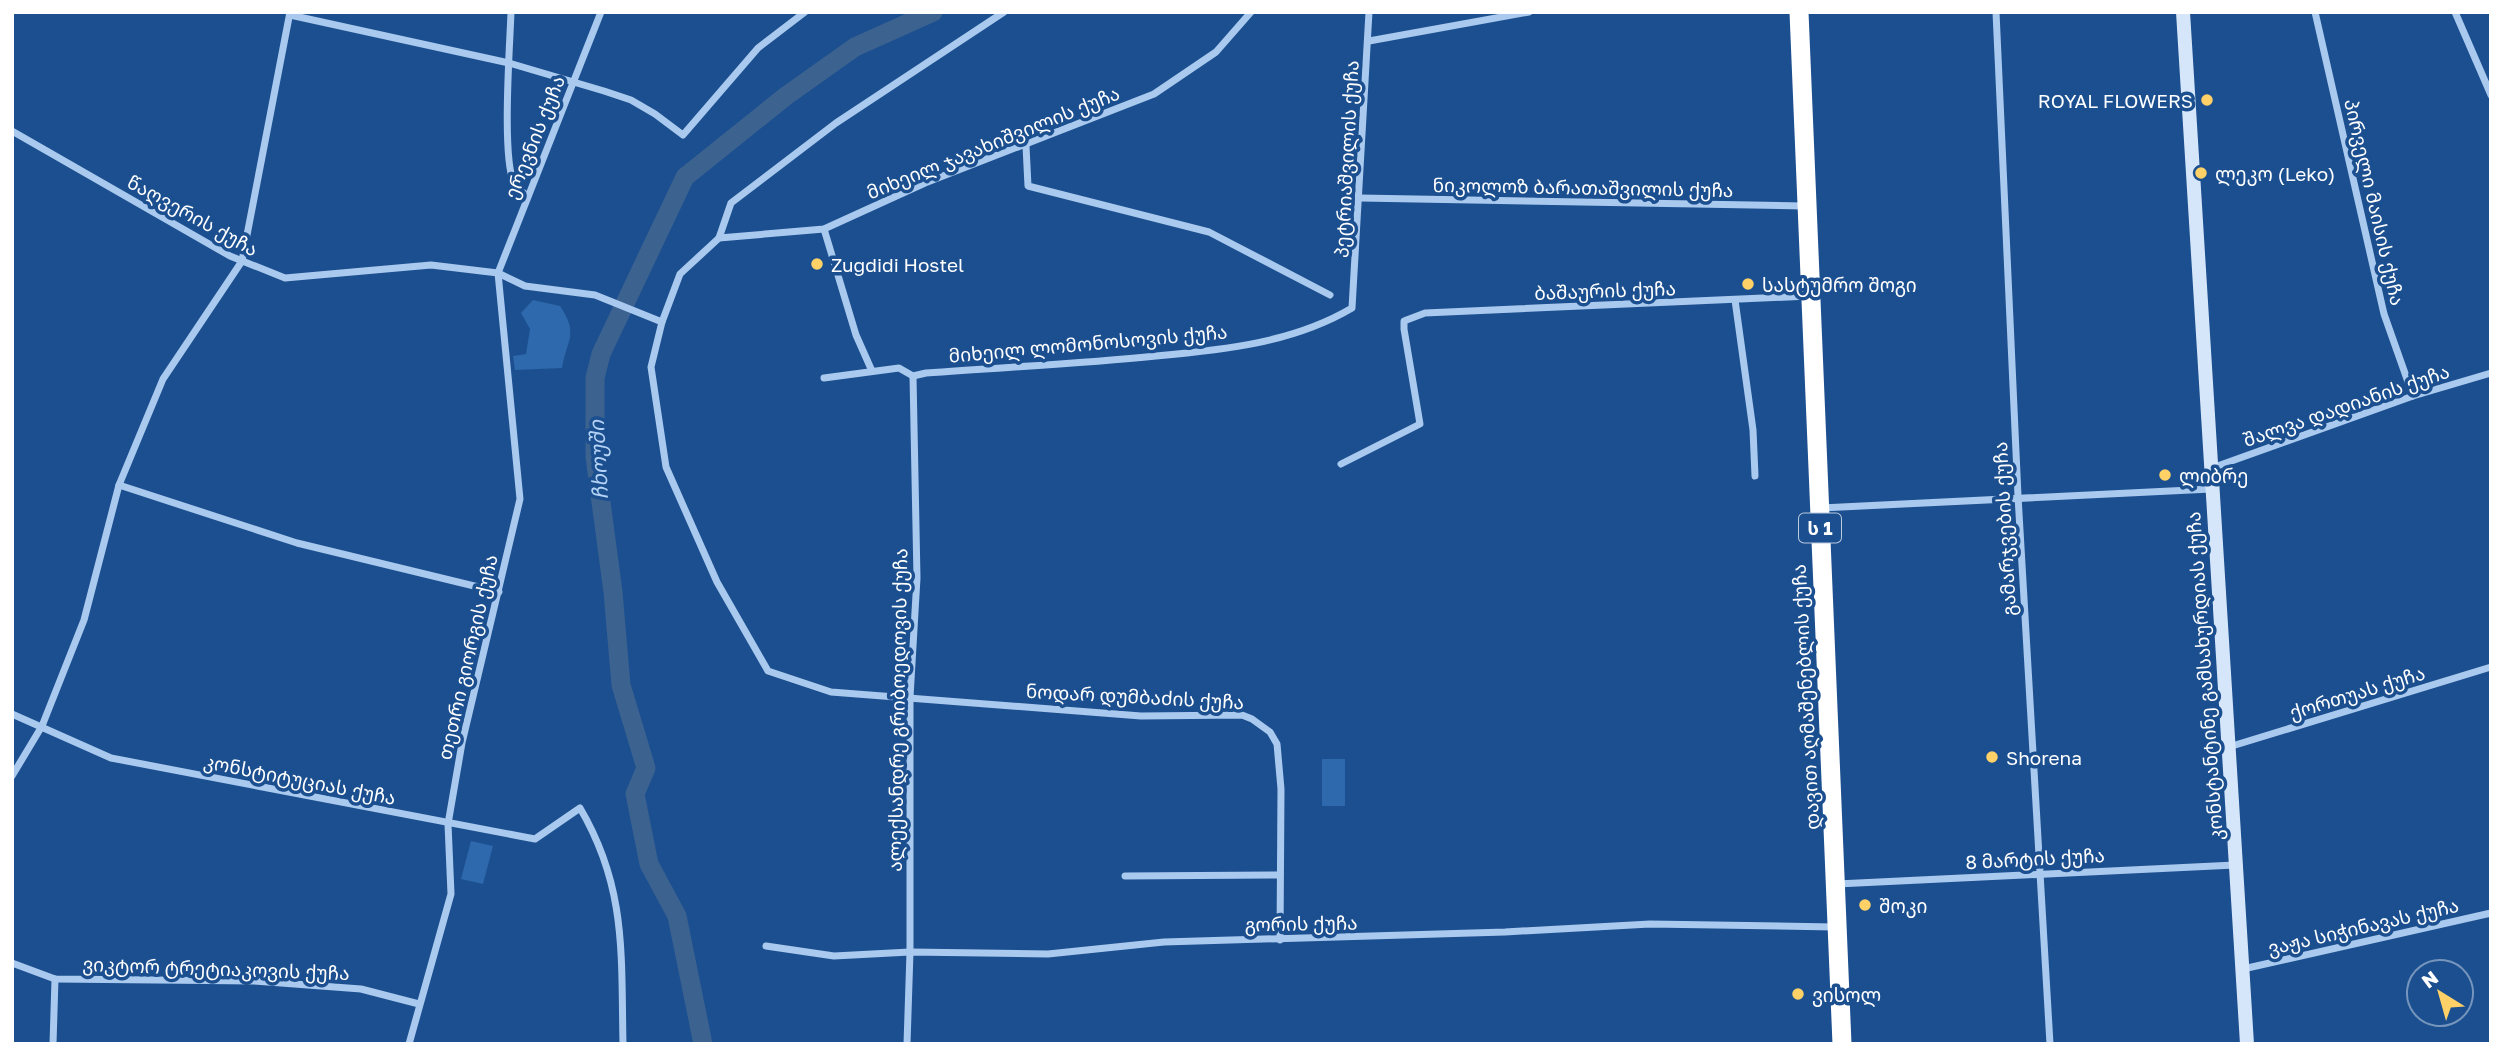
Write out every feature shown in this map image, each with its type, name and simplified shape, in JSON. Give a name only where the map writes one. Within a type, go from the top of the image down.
[{"type":"highway","name":"დავით აღმაშენებლის ქუჩა","points":[[1798,12],[1842,1044]]},
{"type":"main road","name":"კონსტანტინე გამსახურდიას ქუჩა","points":[[2183,12],[2212,468],[2211,489],[2232,746],[2235,865],[2247,1044]]},
{"type":"street","points":[[511,12],[507,105],[514,184],[527,196]]},
{"type":"street","name":"ერევნის ქუჩა","points":[[498,274],[601,12]]},
{"type":"street","points":[[12,776],[42,726],[84,620],[119,485],[163,379],[242,261],[290,14],[509,63],[631,100],[683,135],[758,48],[804,12]]},
{"type":"street","points":[[719,238],[731,203],[836,123],[1004,12]]},
{"type":"street","name":"მიხეილ ჯავახიშვილის ქუჩა","points":[[719,238],[824,229],[925,183],[1026,146],[1154,94],[1216,52],[1251,12]]},
{"type":"street","name":"პეტრიაშვილის ქუჩა","points":[[1352,308],[1369,12]]},
{"type":"street","points":[[1369,41],[1529,12]]},
{"type":"street","name":"გამარჯვების ქუჩა","points":[[1996,12],[2018,496],[2050,1044]]},
{"type":"street","name":"პირველი მაისის ქუჩა","points":[[2315,12],[2384,314],[2413,396]]},
{"type":"street","points":[[2455,12],[2491,95]]},
{"type":"street","name":"წაღვერის ქუჩა","points":[[12,131],[242,261],[285,278],[430,265],[498,274],[525,286],[595,295],[662,322]]},
{"type":"street","points":[[1026,146],[1028,187],[1209,232],[1330,295]]},
{"type":"street","name":"ნიკოლოზ ბარათაშვილის ქუჩა","points":[[1360,198],[1806,206]]},
{"type":"street","points":[[824,229],[856,335],[872,371]]},
{"type":"street","name":"ნოდარ დუმბაძის ქუჩა","points":[[719,238],[680,274],[662,322],[651,367],[666,467],[717,582],[768,671],[831,692],[1141,716],[1242,715],[1252,719],[1270,732],[1277,744],[1281,789],[1280,940]]},
{"type":"street","name":"თეთრი გიორგის ქუჩა","points":[[409,1044],[451,894],[448,824],[462,743],[520,499],[498,274]]},
{"type":"street","name":"ბაშაურის ქუჩა","points":[[1341,464],[1420,424],[1404,321],[1425,313],[1810,296]]},
{"type":"street","points":[[1735,300],[1752,430],[1755,476]]},
{"type":"street","name":"მიხეილ ლომონოსოვის ქუჩა","points":[[824,378],[899,368],[913,376],[1209,351],[1288,336],[1328,322],[1352,308]]},
{"type":"street","name":"შალვა დადიანის ქუჩა","points":[[2212,468],[2413,396],[2491,373]]},
{"type":"street","name":"ალექსანდრე გრიბოედოვის ქუჩა","points":[[906,1044],[910,951],[909,697],[917,578],[913,376]]},
{"type":"street","points":[[119,485],[297,543],[499,592]]},
{"type":"street","points":[[1819,508],[2018,496],[2211,489]]},
{"type":"street","name":"ქორთუას ქუჩა","points":[[2232,746],[2491,667]]},
{"type":"street","name":"კონსტიტუციას ქუჩა","points":[[12,714],[111,758],[535,839],[580,808],[596,836],[616,895],[625,999],[623,1044]]},
{"type":"street","name":"8 მარტის ქუჩა","points":[[1836,884],[2235,865]]},
{"type":"street","points":[[1125,876],[1279,875]]},
{"type":"street","name":"ვაჟა სიჭინავას ქუჩა","points":[[2242,970],[2491,913]]},
{"type":"street","name":"გორის ქუჩა","points":[[766,946],[834,956],[910,951],[1048,954],[1164,942],[1280,940],[1650,923],[1838,927]]},
{"type":"street","name":"ვიკტორ ტრეტიაკოვის ქუჩა","points":[[12,963],[55,979],[281,983],[361,989],[419,1004]]},
{"type":"street","points":[[53,1044],[55,979]]},
{"type":"shaded area","points":[[533,300],[560,306],[569,323],[570,337],[562,368],[515,370],[513,356],[526,354],[530,329],[521,313]]},
{"type":"shaded area","points":[[1322,759],[1345,759],[1345,806],[1322,806]]},
{"type":"shaded area","points":[[471,841],[493,846],[483,884],[461,879]]},
{"type":"waterway","name":"ჩხოუში","points":[[703,1044],[677,916],[649,864],[635,794],[646,768],[621,685],[613,592],[595,457],[595,378],[601,354],[685,177],[786,96],[855,47],[933,12]]},
{"type":"place","name":"ROYAL FLOWERS","points":[[2207,100]]},
{"type":"place","name":"ლეკო (Leko)","points":[[2201,173]]},
{"type":"place","name":"Zugdidi Hostel","points":[[817,264]]},
{"type":"place","name":"სასტუმრო შოგი","points":[[1748,284]]},
{"type":"place","name":"ლიბრე","points":[[2165,475]]},
{"type":"place","name":"Shorena","points":[[1992,757]]},
{"type":"place","name":"შოკი","points":[[1865,905]]},
{"type":"place","name":"ვისოლ","points":[[1798,994]]}]
